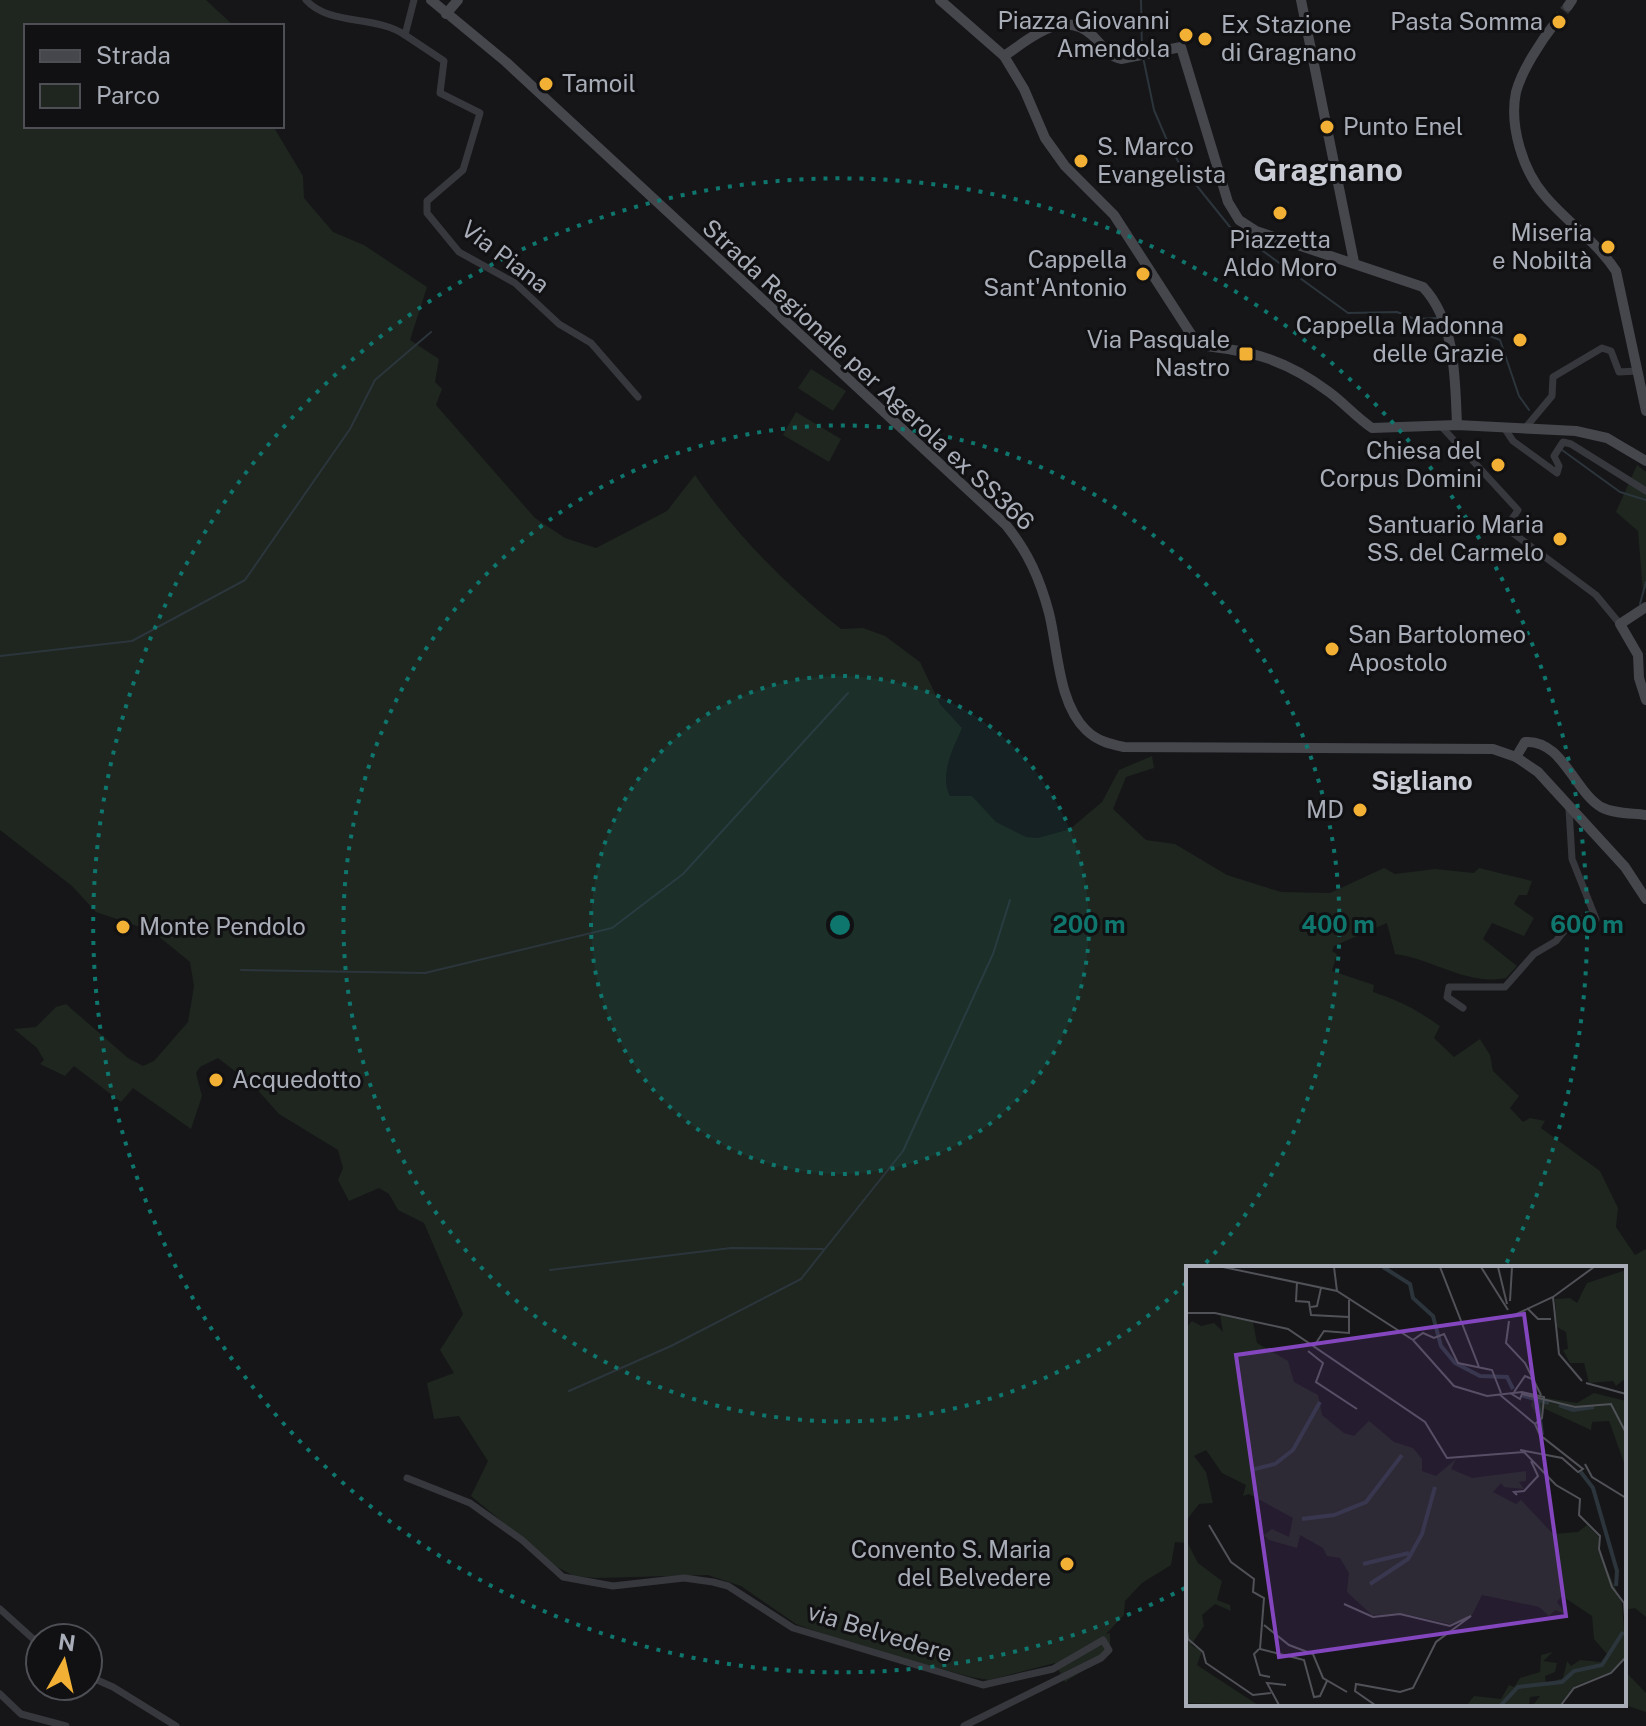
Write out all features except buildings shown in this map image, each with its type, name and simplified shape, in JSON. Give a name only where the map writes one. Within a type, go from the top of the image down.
[{"type":"street","points":[[306,0],[328,13],[386,24],[405,35],[414,0]]},
{"type":"street","name":"Strada Regionale per Agerola ex SS366","points":[[431,0],[506,62],[1006,525],[1031,560],[1041,585],[1068,699],[1086,730],[1102,742],[1124,747],[1456,746],[1493,749],[1516,757],[1538,772],[1625,867],[1646,899]]},
{"type":"street","points":[[446,14],[458,0]]},
{"type":"street","points":[[940,0],[1004,56],[1024,89],[1043,135],[1065,166],[1114,215],[1198,345],[1239,349],[1279,361],[1332,394],[1372,428],[1457,425],[1549,430],[1607,438],[1646,461]]},
{"type":"street","points":[[1301,0],[1354,262]]},
{"type":"street","points":[[1004,56],[1052,26],[1064,23],[1084,29],[1112,57],[1131,57],[1176,45],[1181,47],[1191,71],[1228,202],[1239,220],[1256,231],[1423,287],[1436,307],[1454,359],[1457,425]]},
{"type":"street","points":[[1555,23],[1516,92],[1519,149],[1534,182],[1545,197],[1607,258],[1616,271],[1646,411]]},
{"type":"street","name":"Via Piana","points":[[405,35],[444,61],[440,93],[480,113],[463,170],[427,201],[427,213],[459,252],[515,283],[559,324],[591,343],[638,397]]},
{"type":"street","points":[[1524,429],[1549,402],[1553,377],[1602,348],[1611,351],[1619,372],[1637,371]]},
{"type":"street","points":[[1440,425],[1518,510],[1506,528],[1596,595],[1620,624],[1638,655],[1639,678],[1646,700]]},
{"type":"street","points":[[1505,429],[1513,441],[1557,473],[1559,466],[1554,456],[1563,442],[1646,491]]},
{"type":"street","points":[[1620,624],[1646,607]]},
{"type":"street","points":[[1516,757],[1525,742],[1540,744],[1562,762],[1601,807],[1646,815]]},
{"type":"street","points":[[1463,1008],[1447,997],[1449,987],[1505,987],[1540,948],[1556,941],[1574,919],[1596,919],[1572,859],[1569,809]]},
{"type":"street","name":"via Belvedere","points":[[407,1478],[470,1503],[522,1540],[563,1577],[613,1586],[684,1578],[713,1582],[728,1586],[793,1628],[983,1685],[1053,1669],[1103,1640],[1107,1643],[1109,1650],[1101,1658],[964,1726]]},
{"type":"street","points":[[0,1609],[24,1631]]},
{"type":"street","points":[[104,1683],[176,1726]]},
{"type":"street","points":[[0,1694],[21,1714],[66,1726]]},
{"type":"green space","points":[[0,0],[206,0],[232,24],[24,24],[24,128],[274,128],[303,176],[304,198],[333,232],[364,245],[427,287],[410,340],[439,359],[435,382],[442,389],[436,405],[535,518],[565,538],[596,548],[667,511],[695,475],[744,538],[841,629],[863,628],[885,636],[920,662],[940,704],[962,728],[947,771],[950,796],[972,796],[996,822],[1026,837],[1038,838],[1070,829],[1102,802],[1119,770],[1152,756],[1154,768],[1126,777],[1113,809],[1146,840],[1175,844],[1227,875],[1281,892],[1330,893],[1384,868],[1395,874],[1435,869],[1474,873],[1479,868],[1532,881],[1527,895],[1519,895],[1514,904],[1534,918],[1524,936],[1492,923],[1483,939],[1517,966],[1506,978],[1464,975],[1395,954],[1387,923],[1334,946],[1332,951],[1337,954],[1332,971],[1374,985],[1373,992],[1408,1006],[1440,1026],[1434,1038],[1454,1057],[1480,1039],[1490,1055],[1493,1071],[1519,1096],[1510,1108],[1523,1122],[1530,1118],[1545,1121],[1541,1128],[1600,1171],[1618,1208],[1616,1227],[1635,1255],[1646,1249],[1646,1617],[1635,1608],[1626,1610],[1626,1266],[1186,1266],[1186,1543],[1175,1542],[1171,1565],[1142,1583],[1125,1601],[1124,1615],[1106,1634],[1110,1633],[1110,1654],[1065,1682],[1055,1663],[989,1680],[854,1645],[796,1624],[741,1586],[708,1575],[574,1576],[557,1567],[471,1496],[488,1461],[459,1416],[434,1419],[427,1383],[454,1373],[440,1350],[463,1314],[424,1223],[398,1210],[389,1194],[379,1188],[349,1201],[338,1180],[343,1168],[338,1150],[279,1114],[254,1086],[218,1058],[200,1067],[196,1073],[202,1096],[191,1129],[133,1088],[121,1102],[74,1066],[65,1076],[40,1064],[44,1060],[37,1048],[14,1029],[36,1027],[56,1007],[66,1004],[128,1058],[143,1066],[154,1061],[188,1022],[194,986],[190,962],[152,931],[96,912],[72,886],[0,830]]},
{"type":"green space","points":[[811,369],[846,391],[833,411],[798,388]]},
{"type":"green space","points":[[796,412],[841,439],[829,462],[783,435]]},
{"type":"green space","points":[[1637,465],[1646,472],[1646,588],[1643,592],[1638,531],[1616,512]]},
{"type":"green space","points":[[1626,1672],[1646,1693],[1646,1712],[1626,1705]]},
{"type":"waterway","points":[[1141,0],[1142,51]]},
{"type":"waterway","points":[[1143,57],[1154,110],[1166,138],[1180,165],[1230,227],[1348,313],[1397,312],[1415,319],[1439,318]]},
{"type":"waterway","points":[[1449,320],[1500,340],[1519,396],[1529,410]]},
{"type":"waterway","points":[[0,656],[132,641],[245,580],[350,429],[375,380],[431,332]]},
{"type":"waterway","points":[[1562,450],[1620,492],[1646,500]]},
{"type":"waterway","points":[[1640,604],[1646,582]]},
{"type":"waterway","points":[[241,970],[425,973],[612,928],[683,874],[848,693]]},
{"type":"waterway","points":[[569,1391],[671,1346],[801,1279],[903,1151],[993,954],[1010,900]]},
{"type":"waterway","points":[[550,1270],[731,1248],[823,1249]]},
{"type":"tunnel","points":[[1555,23],[1568,6]]},
{"type":"place","name":"Pasta Somma","points":[[1559,22]]},
{"type":"place","name":"Piazza Giovanni Amendola","points":[[1186,35]]},
{"type":"place","name":"Ex Stazione di Gragnano","points":[[1205,39]]},
{"type":"place","name":"Tamoil","points":[[546,84]]},
{"type":"place","name":"Punto Enel","points":[[1327,127]]},
{"type":"place","name":"S. Marco Evangelista","points":[[1081,161]]},
{"type":"place","name":"Piazzetta Aldo Moro","points":[[1280,213]]},
{"type":"place","name":"Miseria e Nobiltà","points":[[1608,247]]},
{"type":"place","name":"Cappella Sant'Antonio","points":[[1143,274]]},
{"type":"place","name":"Cappella Madonna delle Grazie","points":[[1520,340]]},
{"type":"place","name":"Via Pasquale Nastro","points":[[1246,354]]},
{"type":"place","name":"Chiesa del Corpus Domini","points":[[1498,465]]},
{"type":"place","name":"Santuario Maria SS. del Carmelo","points":[[1560,539]]},
{"type":"place","name":"San Bartolomeo Apostolo","points":[[1332,649]]},
{"type":"place","name":"MD","points":[[1360,810]]},
{"type":"place","name":"Monte Pendolo","points":[[123,927]]},
{"type":"place","name":"Acquedotto","points":[[216,1080]]},
{"type":"place","name":"Convento S. Maria del Belvedere","points":[[1067,1564]]},
{"type":"district","name":"Gragnano","points":[[1328,170]]},
{"type":"district","name":"Sigliano","points":[[1422,781]]}]
